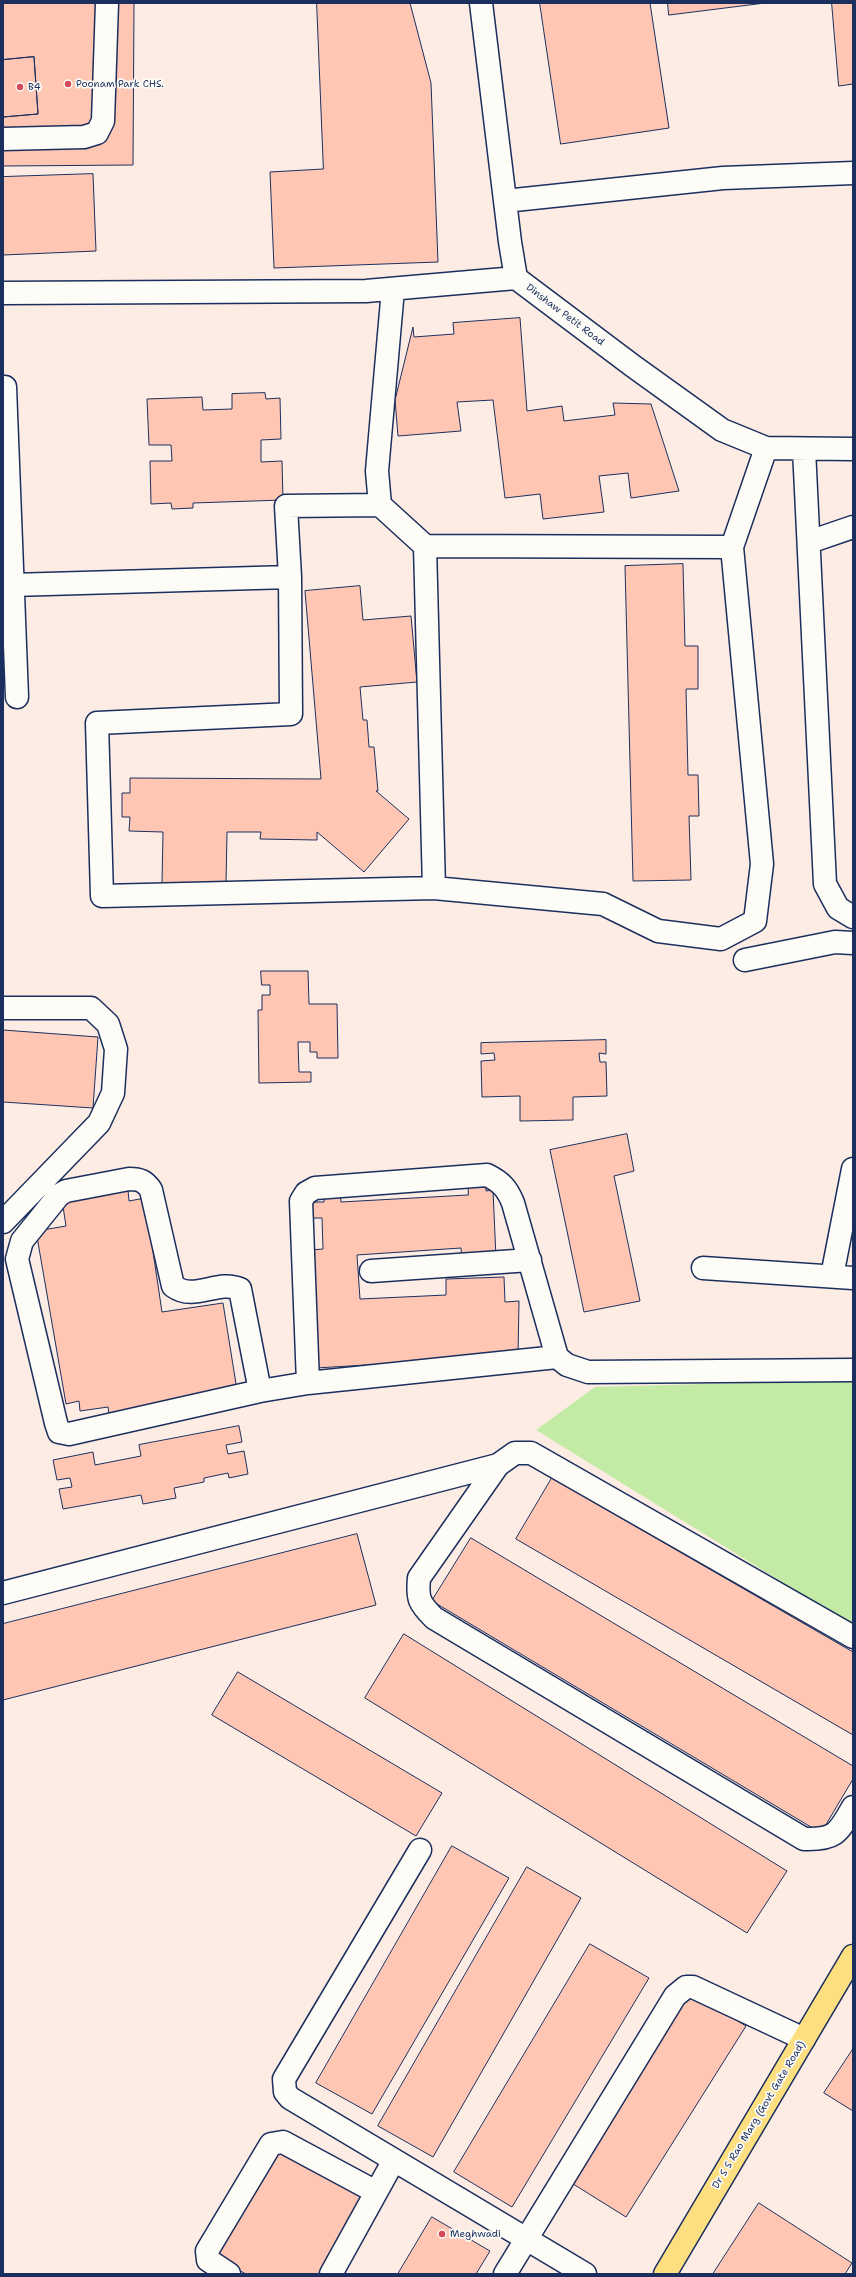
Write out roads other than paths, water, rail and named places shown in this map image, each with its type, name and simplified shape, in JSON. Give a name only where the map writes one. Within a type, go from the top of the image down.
[{"type":"main road","name":"Dr S S Rao Marg (Govt Gate Road)","points":[[665,2274],[853,1956]]},
{"type":"street","points":[[3,139],[84,137],[97,134],[102,121],[107,3]]},
{"type":"street","name":"Dinshaw Petit Road","points":[[481,3],[510,242],[516,278],[632,366],[722,430],[766,448]]},
{"type":"street","points":[[505,201],[723,178],[853,173]]},
{"type":"street","points":[[3,293],[358,292],[516,278]]},
{"type":"street","points":[[393,289],[377,471],[380,505],[425,546],[732,546]]},
{"type":"street","points":[[5,387],[17,697]]},
{"type":"street","points":[[380,505],[286,506],[290,577],[291,714],[97,723],[102,896],[434,888],[603,904],[658,931],[721,939],[755,921],[762,864],[732,546],[766,448],[853,449]]},
{"type":"street","points":[[804,449],[825,884],[838,908],[853,916]]},
{"type":"street","points":[[809,542],[853,527]]},
{"type":"street","points":[[425,546],[434,888]]},
{"type":"street","points":[[12,585],[290,577]]},
{"type":"street","points":[[745,960],[835,942],[853,943]]},
{"type":"street","points":[[3,1008],[91,1008],[108,1024],[116,1049],[113,1093],[99,1123],[3,1222]]},
{"type":"street","points":[[703,1268],[843,1277],[853,1169]]},
{"type":"street","points":[[308,1383],[301,1201],[306,1193],[315,1188],[487,1174],[500,1181],[508,1191],[530,1260],[557,1357],[568,1365],[588,1372],[853,1370]]},
{"type":"street","points":[[260,1391],[240,1289],[230,1285],[190,1293],[181,1292],[173,1286],[151,1190],[147,1183],[139,1179],[129,1179],[66,1191],[59,1195],[22,1241],[17,1259],[59,1432],[70,1434],[260,1391],[308,1383],[557,1357]]},
{"type":"street","points":[[371,1271],[530,1260]]},
{"type":"street","points":[[853,1637],[531,1453],[515,1453],[498,1465],[419,1578],[418,1595],[422,1607],[434,1618],[804,1839],[823,1840],[840,1830],[853,1808]]},
{"type":"street","points":[[3,1593],[498,1465]]},
{"type":"street","points":[[420,1850],[284,2079],[285,2092],[290,2098],[525,2240],[585,2274]]},
{"type":"street","points":[[505,2274],[675,1996],[686,1987],[693,1987],[804,2039]]},
{"type":"street","points":[[229,2274],[208,2260],[206,2251],[271,2144],[283,2142],[376,2192]]},
{"type":"street","points":[[331,2274],[394,2160]]},
{"type":"place","name":"Poonam Park CHS.","points":[[68,84]]},
{"type":"place","name":"B4","points":[[20,87]]},
{"type":"place","name":"Meghwadi","points":[[442,2234]]}]
